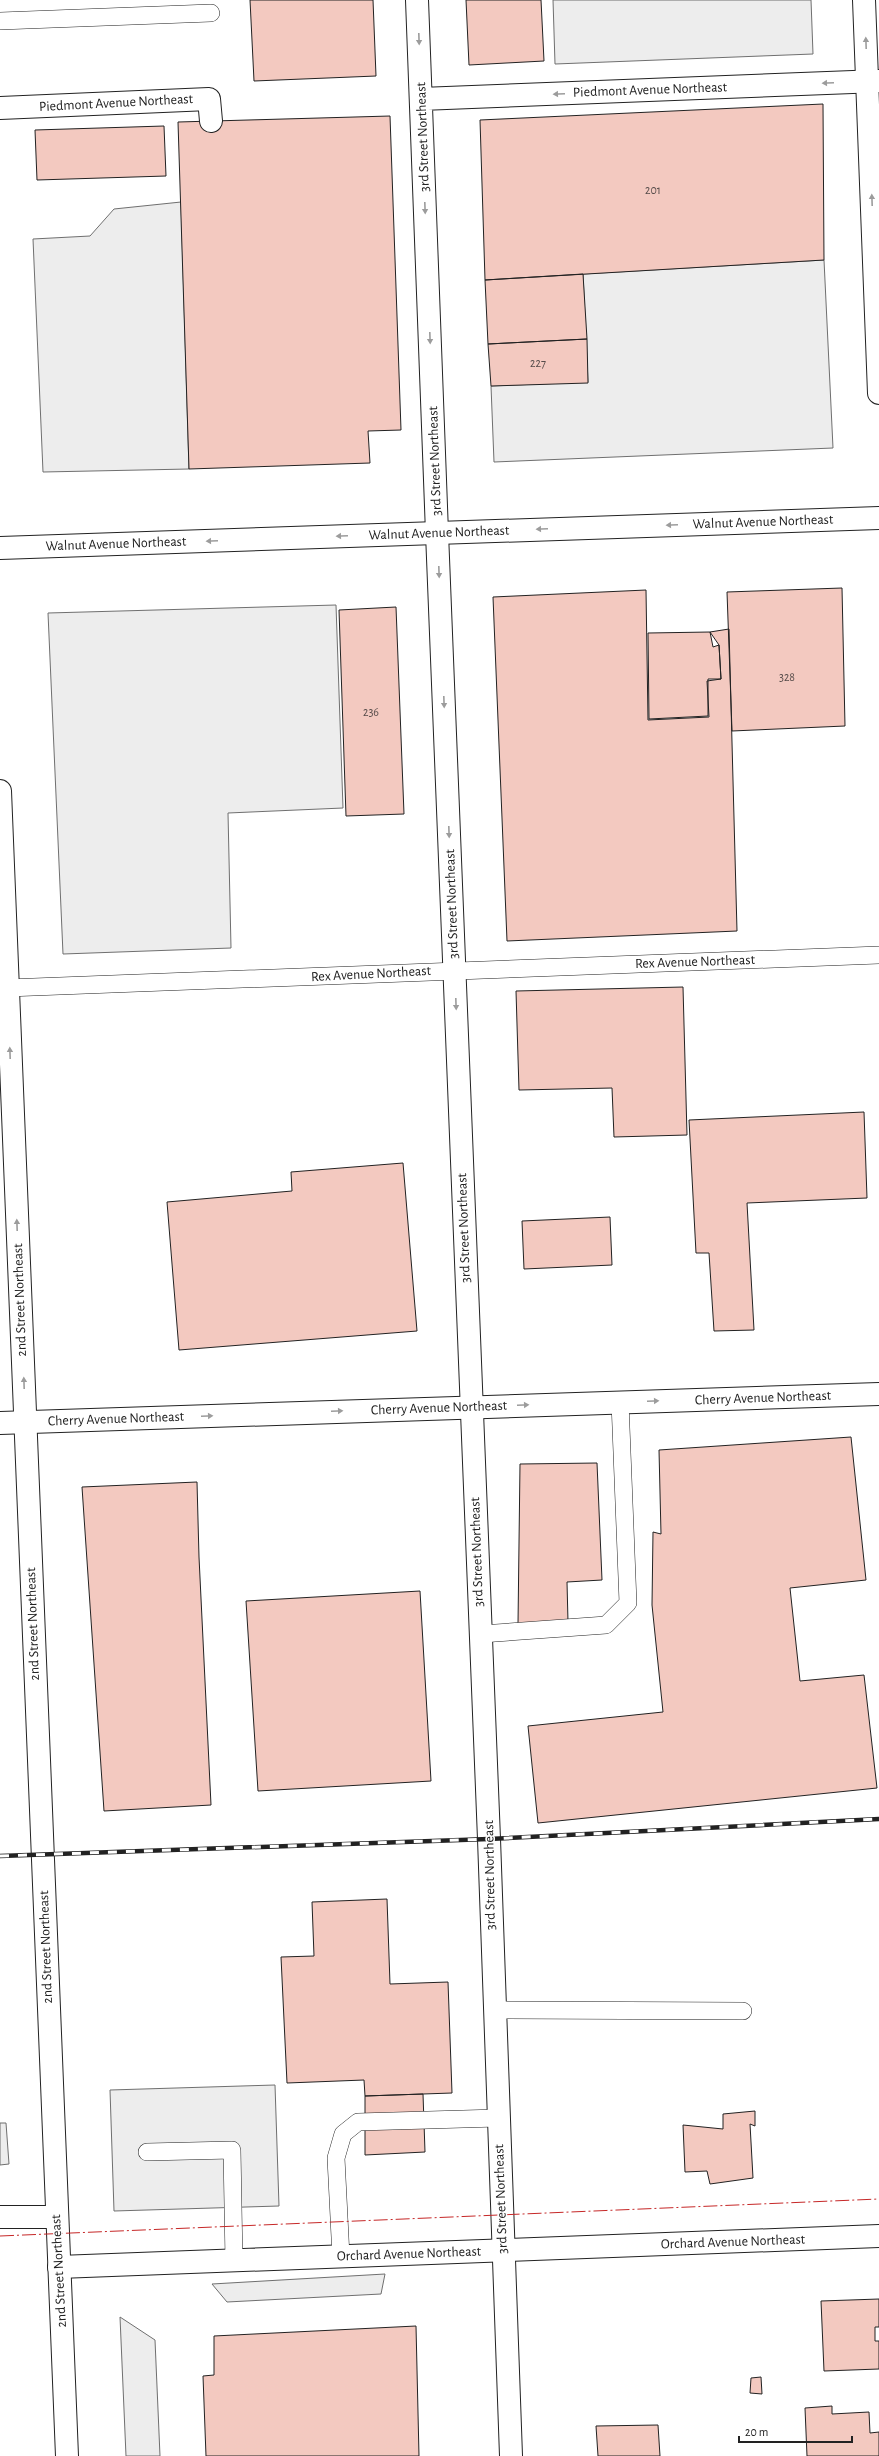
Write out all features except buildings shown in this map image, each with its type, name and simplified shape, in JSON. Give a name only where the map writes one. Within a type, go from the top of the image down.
[{"type":"street","name":"3rd Street Northeast","points":[[417,0],[481,1634],[511,2456]]},
{"type":"street","points":[[864,0],[873,82],[879,393]]},
{"type":"street","name":"Piedmont Avenue Northeast","points":[[421,99],[873,82]]},
{"type":"street","name":"Piedmont Avenue Northeast","points":[[0,108],[209,99],[211,121]]},
{"type":"street","name":"Walnut Avenue Northeast","points":[[0,548],[879,518]]},
{"type":"street","name":"2nd Street Northeast","points":[[0,791],[8,988],[6,1077],[25,1422],[56,2216],[67,2456]]},
{"type":"street","name":"Cherry Avenue Northeast","points":[[0,1423],[879,1394]]},
{"type":"street","points":[[0,2218],[56,2216]]},
{"type":"street","name":"Orchard Avenue Northeast","points":[[59,2267],[879,2236]]},
{"type":"lane","points":[[0,21],[211,13]]},
{"type":"lane","name":"Rex Avenue Northeast","points":[[8,988],[879,955]]},
{"type":"lane","points":[[481,1634],[606,1625],[628,1603],[620,1402]]},
{"type":"lane","points":[[494,2010],[743,2011]]},
{"type":"lane","points":[[341,2257],[336,2158],[343,2134],[358,2122],[498,2118]]},
{"type":"lane","points":[[147,2152],[232,2150],[234,2261]]},
{"type":"shaded area","points":[[553,0],[811,0],[813,54],[555,64]]},
{"type":"shaded area","points":[[181,202],[189,469],[43,472],[33,239],[90,236],[114,209]]},
{"type":"shaded area","points":[[824,260],[833,448],[494,462],[491,386],[588,382],[583,274]]},
{"type":"shaded area","points":[[336,605],[343,808],[228,813],[231,948],[63,954],[48,613]]},
{"type":"shaded area","points":[[275,2085],[279,2206],[114,2211],[110,2090]]},
{"type":"shaded area","points":[[0,2123],[6,2123],[9,2164],[0,2165]]},
{"type":"shaded area","points":[[385,2274],[381,2294],[227,2302],[212,2284]]},
{"type":"shaded area","points":[[120,2317],[155,2340],[160,2456],[126,2456]]},
{"type":"railway","points":[[0,1856],[489,1839],[879,1819]]},
{"type":"power","points":[[0,2236],[879,2199]]}]
